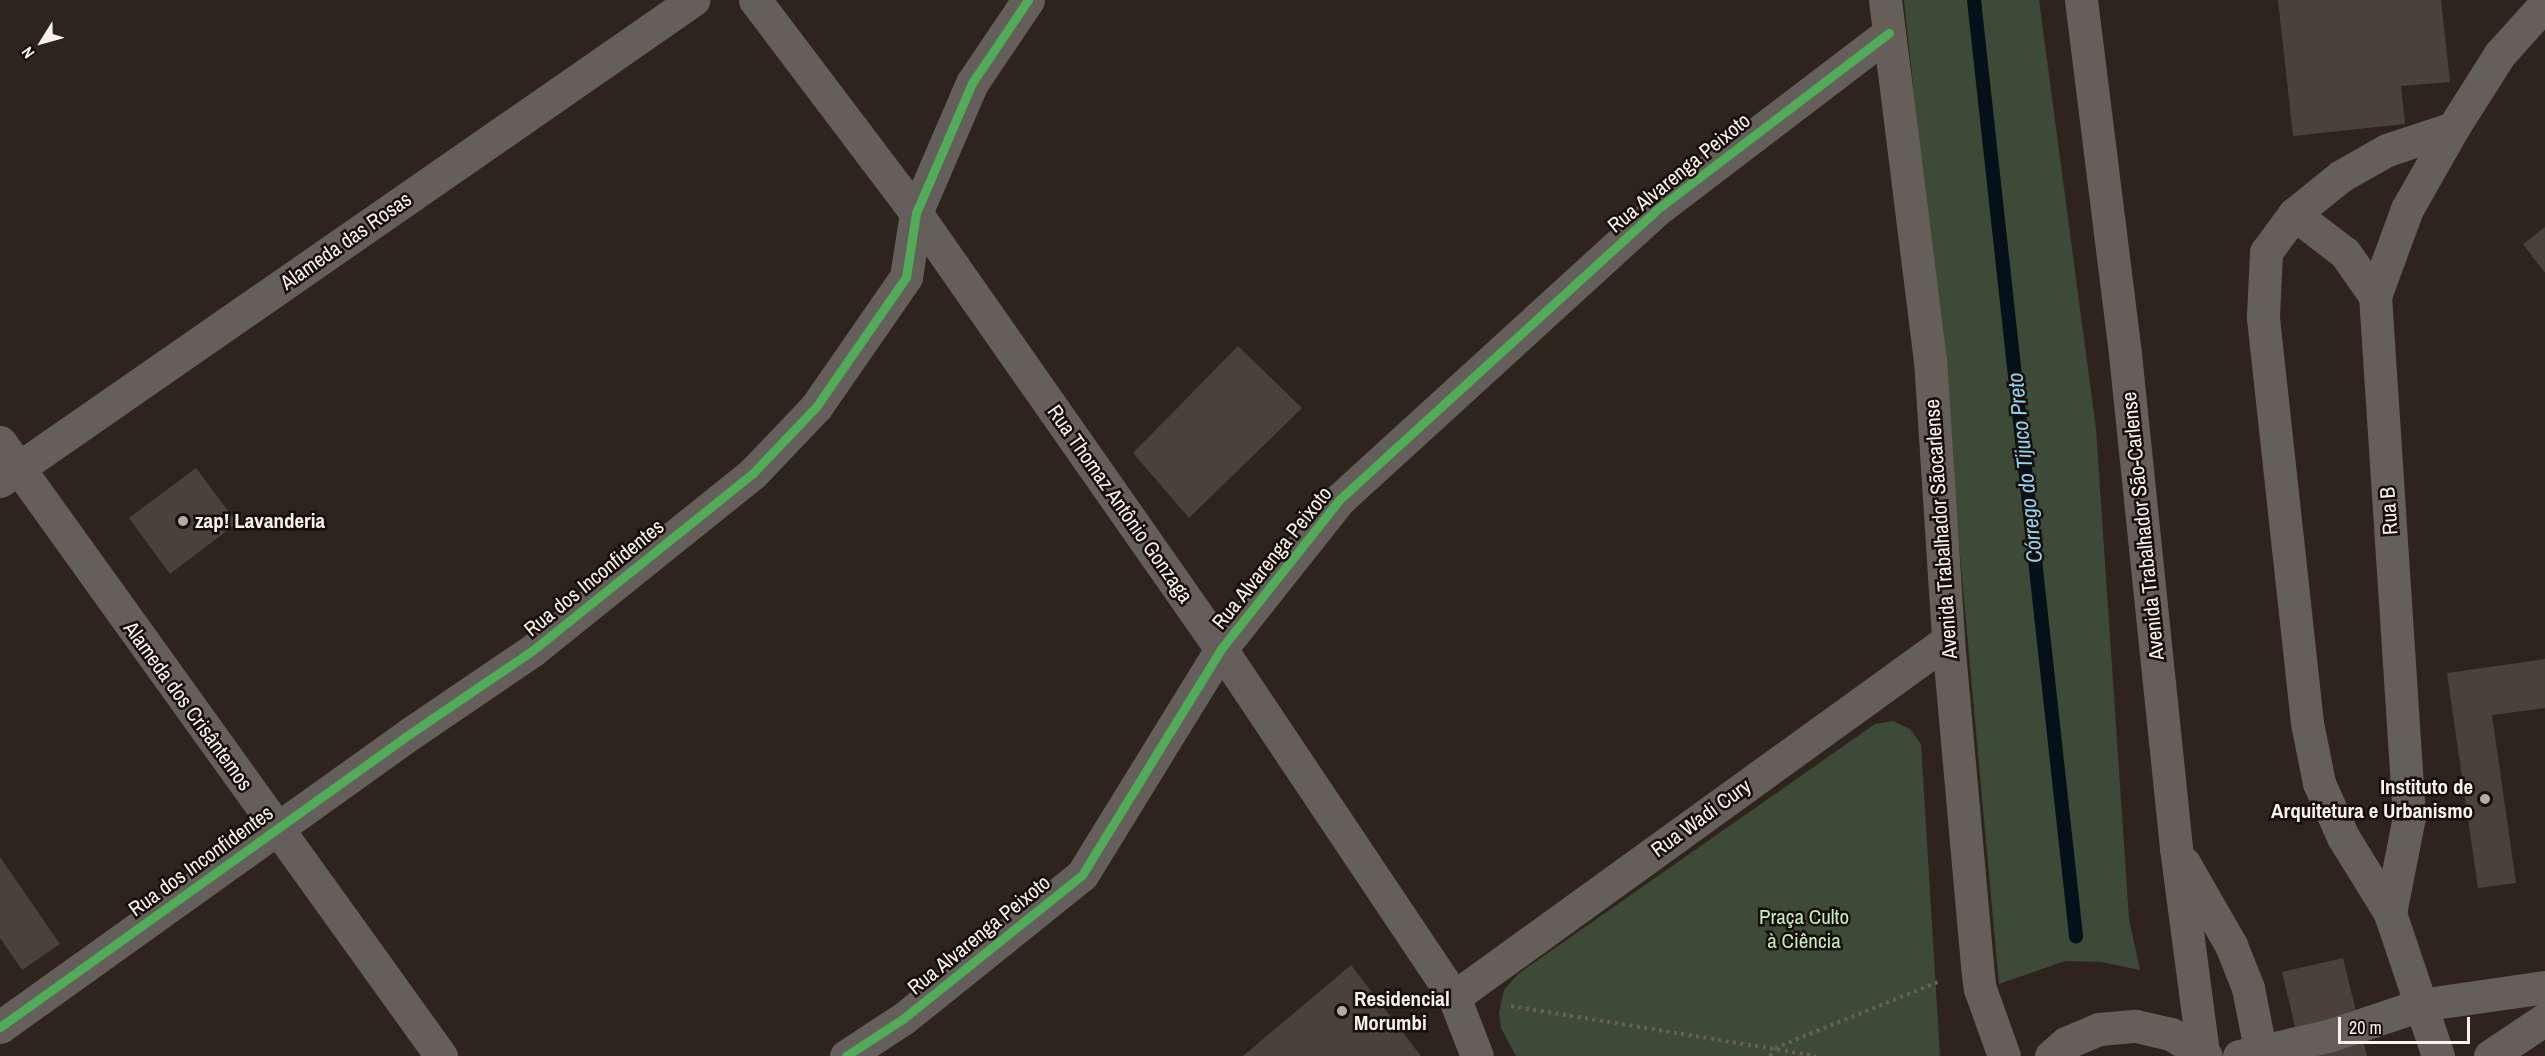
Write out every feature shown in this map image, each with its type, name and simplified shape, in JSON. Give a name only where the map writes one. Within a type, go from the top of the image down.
[{"type":"main road","name":"Avenida Trabalhador Sãocarlense","points":[[1885,0],[1930,359],[1948,640],[1977,966],[1980,989],[2004,1056]]},
{"type":"main road","name":"Avenida Trabalhador São-Carlense","points":[[2081,0],[2126,354],[2176,848],[2205,1054]]},
{"type":"main road","points":[[2176,848],[2231,945],[2248,988],[2249,1053]]},
{"type":"main road","points":[[2051,1056],[2066,1043],[2099,1029],[2136,1026],[2171,1034],[2205,1054]]},
{"type":"street","name":"Alameda das Rosas","points":[[6,464],[693,0]]},
{"type":"street","name":"Rua Thomaz Antônio Gonzaga","points":[[755,0],[916,213],[1221,649],[1454,997],[1478,1056]]},
{"type":"street","name":"Rua dos Inconfidentes","points":[[0,1027],[276,829],[533,650],[753,473],[816,406],[906,277],[916,213],[972,83],[1028,0]]},
{"type":"street","name":"Rua B","points":[[2438,1056],[2390,913],[2409,817],[2375,296],[2407,209],[2453,128],[2500,54],[2545,4]]},
{"type":"street","name":"Rua Alvarenga Peixoto","points":[[846,1056],[904,1018],[1082,875],[1221,649],[1341,499],[1459,388],[1655,211],[1889,33]]},
{"type":"street","points":[[2390,913],[2343,837],[2319,783],[2307,723],[2263,316],[2266,252],[2294,214],[2341,176],[2387,150],[2453,128]]},
{"type":"street","points":[[2294,214],[2345,253],[2375,296]]},
{"type":"street","name":"Alameda dos Crisântemos","points":[[6,464],[441,1056]]},
{"type":"street","name":"Rua Wadi Cury","points":[[1454,997],[1948,640]]},
{"type":"street","points":[[2249,1053],[2328,1036],[2420,1005],[2545,987]]},
{"type":"street","points":[[2490,1056],[2545,1020]]},
{"type":"path","points":[[1770,1056],[1775,1048],[1977,966]]},
{"type":"path","points":[[1454,997],[1816,1056]]},
{"type":"green space","points":[[1904,0],[2039,0],[2096,429],[2129,919],[2140,970],[2101,962],[2065,961],[1999,984],[1943,368]]},
{"type":"green space","name":"Praça Culto à Ciência","points":[[1893,721],[1910,729],[1921,744],[1940,1056],[1516,1056],[1501,1028],[1499,1013],[1504,990],[1518,974],[1875,724]]},
{"type":"building","points":[[2278,0],[2441,0],[2450,82],[2401,86],[2405,124],[2293,136]]},
{"type":"building","points":[[2545,227],[2545,273],[2523,244]]},
{"type":"building","points":[[1238,346],[1302,408],[1189,518],[1133,453]]},
{"type":"building","name":"zap! Lavanderia","points":[[196,468],[237,523],[170,574],[129,518]]},
{"type":"building","name":"Instituto de Arquitetura e Urbanismo","points":[[2545,659],[2545,708],[2492,715],[2516,883],[2478,888],[2447,673]]},
{"type":"building","points":[[0,857],[60,944],[22,970],[0,938]]},
{"type":"building","points":[[2343,958],[2367,1056],[2302,1056],[2282,972]]},
{"type":"building","name":"Residencial Morumbi","points":[[1351,965],[1421,1056],[1243,1056]]},
{"type":"waterway","name":"Córrego do Tijuco Preto","points":[[1974,0],[2076,936]]},
{"type":"cycle path","points":[[0,1027],[411,733],[533,650],[753,473],[816,407],[906,277],[916,213],[972,83],[1028,0]]},
{"type":"cycle path","points":[[846,1056],[904,1018],[1082,875],[1221,649],[1340,499],[1655,211],[1889,33]]},
{"type":"place","name":"zap! Lavanderia","points":[[183,521]]},
{"type":"place","name":"Instituto de Arquitetura e Urbanismo","points":[[2485,799]]},
{"type":"place","name":"Residencial Morumbi","points":[[1342,1011]]}]
